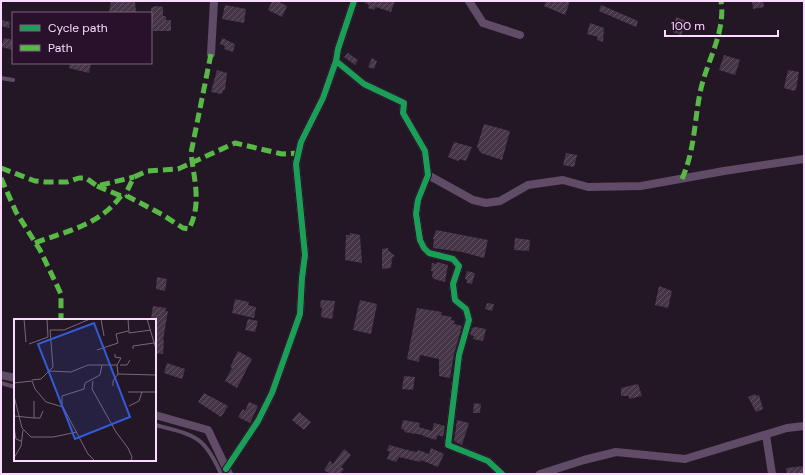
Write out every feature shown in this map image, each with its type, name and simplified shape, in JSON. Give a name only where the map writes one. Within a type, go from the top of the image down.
[{"type":"street","points":[[211,54],[214,1]]},
{"type":"street","points":[[225,472],[258,421],[272,393],[300,314],[305,255],[296,164],[301,142],[323,98],[354,1]]},
{"type":"street","points":[[469,1],[483,23],[520,35]]},
{"type":"street","points":[[336,61],[364,84],[404,103],[403,113],[425,151],[428,175],[418,200],[416,214],[420,240],[424,248],[429,253],[453,259],[457,262],[459,266],[453,284],[455,300],[466,309],[469,315],[467,332],[459,355],[448,445],[488,461],[502,474]]},
{"type":"street","points":[[428,175],[473,200],[486,203],[500,201],[528,185],[563,180],[588,187],[641,186],[724,171],[804,159]]},
{"type":"street","points":[[1,374],[14,378]]},
{"type":"street","points":[[156,415],[208,430],[225,472]]},
{"type":"street","points":[[540,474],[584,460],[616,452],[685,459],[766,435],[804,426]]},
{"type":"street","points":[[766,435],[772,474]]},
{"type":"lane","points":[[1,78],[13,80]]},
{"type":"lane","points":[[1,383],[14,387]]},
{"type":"lane","points":[[156,425],[196,437],[209,449],[225,472]]},
{"type":"building","points":[[111,1],[135,1],[136,12],[109,12]]},
{"type":"building","points":[[272,1],[277,1],[287,6],[282,17],[268,10]]},
{"type":"building","points":[[362,1],[395,1],[391,12],[376,7],[374,10],[368,8],[369,5]]},
{"type":"building","points":[[546,1],[570,1],[565,15],[544,6]]},
{"type":"building","points":[[752,1],[763,1],[764,7],[753,9]]},
{"type":"building","points":[[225,5],[246,9],[244,23],[222,19]]},
{"type":"building","points":[[601,5],[638,21],[636,27],[599,11]]},
{"type":"building","points":[[156,6],[163,7],[163,16],[166,16],[166,20],[171,20],[171,31],[153,31],[151,8]]},
{"type":"building","points":[[676,17],[687,21],[681,35],[673,32]]},
{"type":"building","points":[[1,20],[10,22],[9,28],[1,26]]},
{"type":"building","points":[[590,23],[604,28],[603,42],[597,40],[598,37],[587,34]]},
{"type":"building","points":[[4,38],[12,40],[12,50],[1,47]]},
{"type":"building","points":[[222,38],[235,44],[233,52],[224,49],[225,46],[220,44]]},
{"type":"building","points":[[348,53],[358,60],[355,65],[344,57]]},
{"type":"building","points":[[724,55],[740,60],[735,75],[719,70]]},
{"type":"building","points":[[372,58],[377,61],[374,69],[368,67]]},
{"type":"building","points":[[70,64],[91,64],[89,73],[69,68]]},
{"type":"building","points":[[217,70],[227,73],[225,90],[223,90],[222,94],[211,92]]},
{"type":"building","points":[[788,70],[799,72],[796,89],[794,91],[784,88]]},
{"type":"building","points":[[484,124],[510,131],[502,160],[481,153],[477,147]]},
{"type":"building","points":[[454,142],[472,147],[466,161],[460,159],[458,161],[448,157]]},
{"type":"building","points":[[566,153],[577,155],[574,167],[563,165]]},
{"type":"building","points":[[436,230],[488,240],[484,258],[462,252],[433,248],[433,239]]},
{"type":"building","points":[[350,233],[360,235],[362,263],[345,260],[346,235],[350,235]]},
{"type":"building","points":[[515,238],[530,240],[529,251],[514,250]]},
{"type":"building","points":[[388,248],[388,250],[395,256],[392,258],[391,268],[382,269],[382,249]]},
{"type":"building","points":[[437,262],[448,265],[445,282],[432,277],[432,263],[436,264]]},
{"type":"building","points":[[467,271],[475,273],[472,284],[467,283],[467,280],[465,279]]},
{"type":"building","points":[[157,277],[167,279],[165,291],[156,289]]},
{"type":"building","points":[[659,286],[672,291],[668,308],[655,305]]},
{"type":"building","points":[[235,299],[249,302],[248,305],[256,307],[254,318],[232,313]]},
{"type":"building","points":[[321,300],[335,301],[332,319],[321,317]]},
{"type":"building","points":[[360,300],[377,304],[371,334],[353,330]]},
{"type":"building","points":[[487,303],[494,304],[492,311],[485,309]]},
{"type":"building","points":[[153,306],[166,308],[165,311],[168,311],[163,340],[163,354],[156,353],[156,319],[151,319]]},
{"type":"building","points":[[417,308],[442,312],[441,315],[452,317],[451,320],[455,321],[454,324],[462,326],[454,354],[450,378],[439,376],[439,359],[420,355],[419,362],[407,359]]},
{"type":"building","points":[[248,319],[258,321],[255,332],[245,330]]},
{"type":"building","points":[[475,327],[486,329],[483,341],[473,339],[474,336],[470,335],[472,328]]},
{"type":"building","points":[[238,351],[252,359],[237,388],[225,381],[232,368],[230,367]]},
{"type":"building","points":[[167,363],[185,369],[182,379],[164,373]]},
{"type":"building","points":[[404,376],[415,377],[413,390],[402,389]]},
{"type":"building","points":[[638,384],[642,396],[629,399],[629,396],[621,396],[621,388]]},
{"type":"building","points":[[204,393],[228,406],[221,417],[198,402]]},
{"type":"building","points":[[755,394],[756,396],[759,395],[763,409],[756,412],[748,397]]},
{"type":"building","points":[[249,402],[258,406],[250,423],[238,417],[243,409],[245,411]]},
{"type":"building","points":[[474,403],[481,404],[480,413],[473,413]]},
{"type":"building","points":[[299,412],[311,422],[304,430],[292,420]]},
{"type":"building","points":[[403,420],[420,423],[419,427],[432,431],[434,423],[445,426],[443,437],[438,435],[436,440],[423,435],[404,432],[405,430],[401,429]]},
{"type":"building","points":[[457,420],[469,423],[462,445],[454,441]]},
{"type":"building","points":[[389,445],[411,451],[417,452],[418,450],[429,454],[431,448],[444,454],[438,467],[421,460],[420,462],[399,457],[396,462],[387,459],[390,451],[387,451]]},
{"type":"building","points":[[344,449],[351,455],[341,467],[344,469],[340,474],[330,474],[324,470],[330,461],[333,464]]},
{"type":"building","points":[[804,466],[804,474],[787,474],[786,468]]},
{"type":"marked path","points":[[682,179],[692,147],[703,81],[721,25],[721,1]]},
{"type":"marked path","points":[[211,54],[191,153],[192,163],[195,182],[196,201],[193,220],[189,229],[183,228],[163,215],[127,196],[127,191],[134,177],[147,171],[178,169],[235,143],[282,154],[297,153]]},
{"type":"marked path","points":[[1,168],[35,181],[67,182],[79,178],[86,178],[97,186],[134,177]]},
{"type":"marked path","points":[[1,178],[16,212],[40,250],[61,294],[61,319]]},
{"type":"marked path","points":[[97,186],[121,196]]},
{"type":"marked path","points":[[35,243],[93,221],[112,206],[121,196],[127,196]]},
{"type":"cycle path","points":[[354,1],[338,49],[336,61],[364,84],[404,103],[403,113],[425,151],[428,175],[418,200],[416,214],[420,240],[424,248],[429,253],[453,259],[459,266],[453,284],[455,300],[466,309],[469,320],[459,355],[448,445],[488,461],[502,474]]},
{"type":"cycle path","points":[[226,469],[258,421],[272,393],[300,314],[305,255],[296,164],[301,142],[323,98],[336,61]]}]
